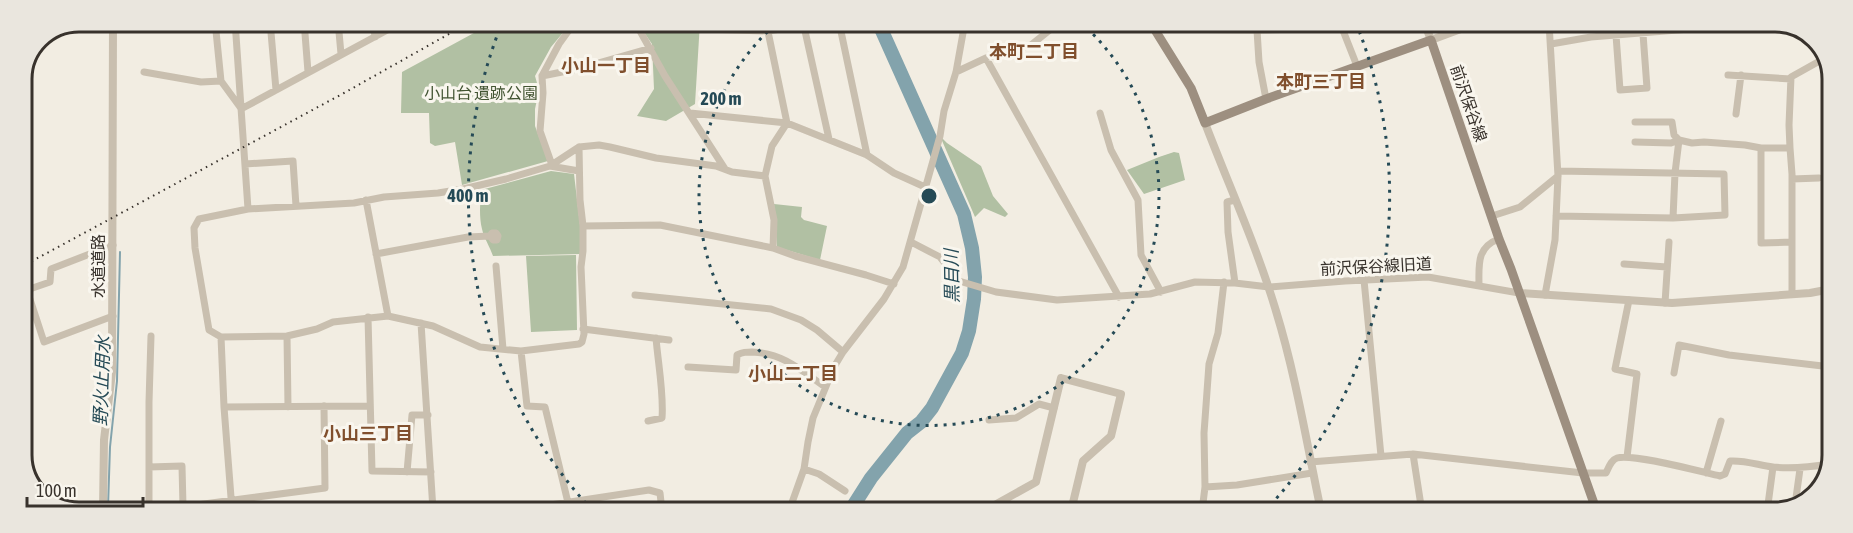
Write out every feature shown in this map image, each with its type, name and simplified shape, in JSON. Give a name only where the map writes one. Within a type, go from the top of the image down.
[{"type":"main road","points":[[1155,31],[1191,88],[1205,123],[1431,40]]},
{"type":"main road","name":"前沢保谷線","points":[[1431,40],[1499,239],[1593,502]]},
{"type":"street","name":"水道道路","points":[[103,502],[104,440],[111,379],[113,315],[113,31]]},
{"type":"street","points":[[215,31],[221,81],[241,110]]},
{"type":"street","points":[[236,31],[248,209]]},
{"type":"street","points":[[271,31],[276,90]]},
{"type":"street","points":[[305,31],[308,72]]},
{"type":"street","points":[[339,31],[341,54]]},
{"type":"street","points":[[374,31],[375,38]]},
{"type":"street","points":[[241,110],[387,31]]},
{"type":"street","points":[[551,166],[540,131],[542,76],[559,44],[569,31]]},
{"type":"street","points":[[641,31],[665,76],[725,169]]},
{"type":"street","points":[[768,31],[787,123],[772,146],[765,176],[774,220],[774,248]]},
{"type":"street","points":[[805,31],[829,139]]},
{"type":"street","points":[[841,31],[867,155]]},
{"type":"street","points":[[792,502],[804,469],[810,430],[834,367],[843,352],[871,318],[903,267],[940,136],[963,31]]},
{"type":"street","points":[[956,72],[986,58],[1031,45],[1049,31]]},
{"type":"street","points":[[1257,31],[1259,62],[1266,99]]},
{"type":"street","points":[[1344,31],[1357,66]]},
{"type":"street","points":[[1428,31],[1431,40],[1454,31]]},
{"type":"street","points":[[1545,295],[1553,254],[1558,173],[1550,31]]},
{"type":"street","points":[[1551,44],[1591,37],[1672,31]]},
{"type":"street","points":[[1616,35],[1620,90],[1647,88],[1643,34]]},
{"type":"street","points":[[542,76],[577,69],[651,48]]},
{"type":"street","points":[[986,58],[1119,297]]},
{"type":"street","points":[[1792,294],[1792,179],[1789,125],[1791,77],[1818,62]]},
{"type":"street","points":[[144,72],[201,81],[221,81]]},
{"type":"street","points":[[1728,75],[1791,79]]},
{"type":"street","points":[[1736,114],[1741,75]]},
{"type":"street","points":[[690,113],[787,123],[867,155],[894,172],[926,187]]},
{"type":"street","points":[[1101,113],[1110,150],[1138,200],[1141,255],[1161,292]]},
{"type":"street","points":[[1635,122],[1672,122],[1674,135],[1679,140],[1692,143],[1790,148]]},
{"type":"street","points":[[1205,123],[1269,287],[1282,331],[1319,502]]},
{"type":"street","points":[[1635,142],[1671,143],[1679,140]]},
{"type":"street","points":[[1673,218],[1679,140]]},
{"type":"street","points":[[579,147],[583,226],[581,267],[583,339],[579,344],[521,351],[480,347],[433,326],[388,316],[333,322],[317,329],[287,336],[221,337],[209,330],[195,248],[194,228],[199,219],[248,209],[354,203],[384,197],[463,189],[551,166],[579,147],[599,145],[656,158],[716,166],[765,176]]},
{"type":"street","points":[[1761,148],[1761,243],[1792,242]]},
{"type":"street","points":[[245,164],[293,161],[296,206]]},
{"type":"street","points":[[551,166],[579,171]]},
{"type":"street","points":[[1492,216],[1520,207],[1558,173],[1724,174],[1725,215],[1673,218],[1556,216]]},
{"type":"street","points":[[1792,179],[1819,178]]},
{"type":"street","points":[[366,200],[388,316]]},
{"type":"street","points":[[1235,200],[1227,202],[1228,232],[1235,283]]},
{"type":"street","points":[[583,226],[660,225],[774,248],[894,284]]},
{"type":"street","points":[[376,254],[468,237],[490,236]]},
{"type":"street","points":[[1479,286],[1480,255],[1492,241],[1499,239]]},
{"type":"street","name":"前沢保谷線旧道","points":[[911,242],[940,257],[959,280],[986,289],[1025,297],[1057,300],[1161,292],[1195,282],[1224,282],[1269,287],[1436,277],[1519,293]]},
{"type":"street","points":[[1665,303],[1669,242]]},
{"type":"street","points":[[32,288],[50,282],[51,268],[113,245]]},
{"type":"street","points":[[1624,264],[1667,267]]},
{"type":"street","points":[[496,266],[503,350]]},
{"type":"street","points":[[1364,280],[1380,456]]},
{"type":"street","points":[[1203,502],[1204,433],[1209,364],[1218,333],[1224,282]]},
{"type":"street","points":[[1519,293],[1665,303],[1822,290]]},
{"type":"street","points":[[634,295],[771,309],[818,330],[843,352]]},
{"type":"street","points":[[1627,457],[1637,374],[1615,369],[1629,300]]},
{"type":"street","points":[[32,310],[44,342],[113,315]]},
{"type":"street","points":[[368,317],[372,471],[431,472]]},
{"type":"street","points":[[421,323],[434,502]]},
{"type":"street","points":[[583,329],[669,339]]},
{"type":"street","points":[[151,336],[149,467],[152,502]]},
{"type":"street","points":[[287,336],[288,407]]},
{"type":"street","points":[[221,337],[230,501]]},
{"type":"street","points":[[648,421],[662,418],[664,402],[656,338]]},
{"type":"street","points":[[1674,373],[1679,345],[1729,355],[1822,366]]},
{"type":"street","points":[[521,351],[527,406],[545,407],[568,502],[649,490],[660,493],[661,502]]},
{"type":"street","points":[[688,367],[736,370],[738,355],[742,352],[766,352],[787,360],[825,387]]},
{"type":"street","points":[[1000,502],[1036,482],[1061,378],[1121,394],[1112,436],[1083,461],[1073,502]]},
{"type":"street","points":[[989,420],[1016,418],[1039,404],[1054,408]]},
{"type":"street","points":[[221,502],[325,488],[324,406]]},
{"type":"street","points":[[224,407],[370,406]]},
{"type":"street","points":[[407,472],[412,415],[428,415]]},
{"type":"street","points":[[1706,473],[1721,421]]},
{"type":"street","points":[[1310,462],[1413,454],[1583,473],[1606,473],[1612,461],[1627,457],[1720,477],[1725,474],[1730,461],[1741,460],[1773,467],[1800,469],[1820,466]]},
{"type":"street","points":[[1413,454],[1420,502]]},
{"type":"street","points":[[149,467],[182,466],[183,502]]},
{"type":"street","points":[[1768,502],[1773,467]]},
{"type":"street","points":[[804,469],[819,474],[846,491]]},
{"type":"street","points":[[1796,496],[1800,469]]},
{"type":"street","points":[[1205,487],[1237,485],[1312,473]]},
{"type":"green space","name":"小山台 遺跡公園","points":[[478,31],[564,31],[551,47],[535,76],[539,90],[535,109],[535,126],[548,161],[462,185],[455,142],[435,146],[430,143],[429,113],[401,113],[402,72]]},
{"type":"green space","points":[[643,31],[699,31],[695,104],[666,121],[637,116],[654,89],[652,44]]},
{"type":"green space","points":[[940,136],[981,166],[993,196],[1008,214],[1005,217],[984,208],[975,217]]},
{"type":"green space","points":[[1174,152],[1179,153],[1185,180],[1144,194],[1127,170]]},
{"type":"green space","points":[[551,171],[574,174],[580,225],[580,254],[493,256],[481,224],[481,190]]},
{"type":"green space","points":[[774,204],[802,207],[801,217],[804,220],[827,226],[820,260],[777,247]]},
{"type":"green space","points":[[576,255],[577,330],[531,332],[526,256]]},
{"type":"waterway","name":"黒目川","points":[[856,502],[871,478],[907,433],[921,422],[932,408],[962,353],[969,331],[974,299],[975,277],[972,248],[964,214],[882,31]]},
{"type":"waterway","name":"野火止用水","points":[[108,502],[110,447],[117,381],[120,252]]},
{"type":"railway","points":[[31,261],[454,31]]},
{"type":"district","name":"本町二丁目","points":[[1034,52]]},
{"type":"district","name":"小山一丁目","points":[[606,66]]},
{"type":"district","name":"本町三丁目","points":[[1321,82]]},
{"type":"district","name":"小山二丁目","points":[[793,374]]},
{"type":"district","name":"小山三丁目","points":[[368,434]]}]
